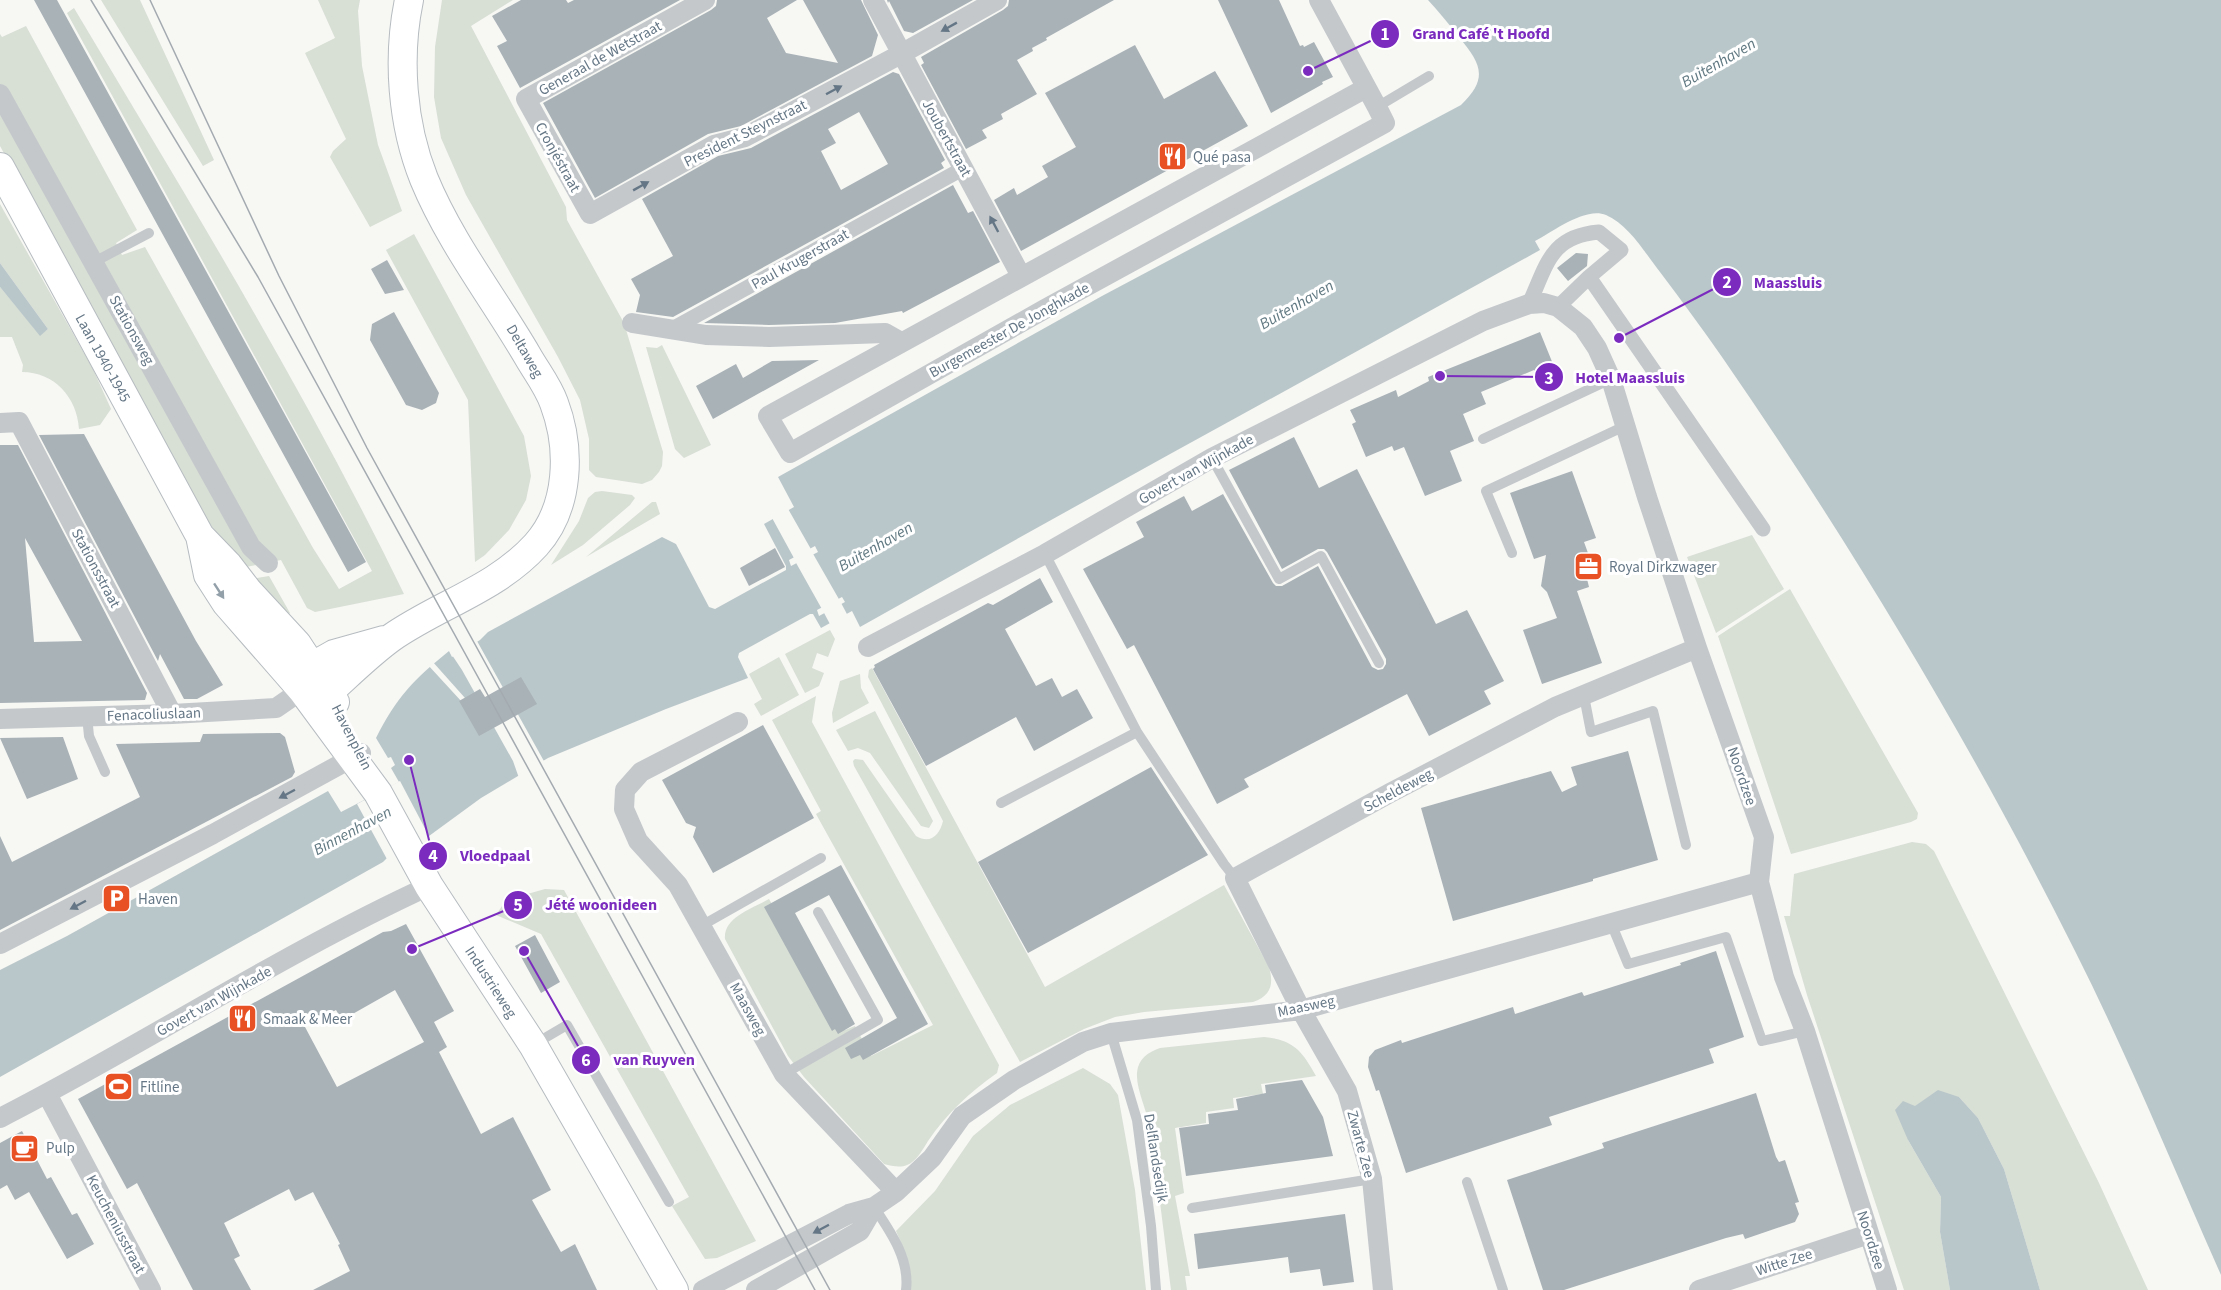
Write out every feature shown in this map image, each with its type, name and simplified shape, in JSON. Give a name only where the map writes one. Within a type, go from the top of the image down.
[{"type":"main road","name":"Deltaweg","points":[[314,683],[334,654],[391,638],[486,585],[523,557],[537,543],[557,509],[564,483],[563,434],[554,401],[438,210],[423,177],[413,145],[404,95],[404,57],[409,0]]},
{"type":"main road","name":"Laan 1940-1945","points":[[2,173],[200,536],[208,575],[226,603],[314,683]]},
{"type":"main road","name":"Havenplein","points":[[314,683],[358,755],[378,793]]},
{"type":"main road","name":"Industrieweg","points":[[378,793],[429,886],[533,1045],[674,1290]]},
{"type":"street","name":"Generaal de Wetstraat","points":[[526,99],[705,0]]},
{"type":"street","name":"Joubertstraat","points":[[873,0],[1021,276]]},
{"type":"street","name":"President Steynstraat","points":[[590,214],[714,146],[745,136],[901,54],[997,0]]},
{"type":"street","points":[[1319,0],[1377,107]]},
{"type":"street","name":"Burgemeester De Jonghkade","points":[[1366,88],[768,416],[790,453],[1385,123],[1377,107]]},
{"type":"street","name":"Stationsweg","points":[[0,94],[251,547],[268,562]]},
{"type":"street","name":"Cronjéstraat","points":[[526,99],[590,214]]},
{"type":"street","name":"Paul Krugerstraat","points":[[672,329],[964,168]]},
{"type":"street","points":[[1599,232],[1621,250],[1589,277],[1558,307],[1544,303],[1529,304],[1554,249],[1582,233],[1599,232]]},
{"type":"street","points":[[1589,277],[1763,529]]},
{"type":"street","name":"Govert van Wijnkade","points":[[868,647],[1045,554],[1212,458],[1484,321],[1529,304]]},
{"type":"street","name":"Noordzee","points":[[1558,307],[1582,327],[1597,348],[1627,425],[1647,497],[1697,648],[1764,837],[1759,882],[1784,977],[1805,1031],[1887,1290]]},
{"type":"street","points":[[632,323],[706,335],[769,338],[885,333],[901,342]]},
{"type":"street","name":"Stationsstraat","points":[[10,422],[172,714]]},
{"type":"street","name":"Scheldeweg","points":[[1235,878],[1390,793],[1555,707],[1697,648]]},
{"type":"street","name":"Fenacoliuslaan","points":[[0,719],[172,714],[276,708],[314,683]]},
{"type":"street","name":"Maasweg","points":[[738,722],[641,772],[625,790],[624,809],[638,840],[678,885],[784,1074],[896,1192]]},
{"type":"street","points":[[0,944],[213,834],[358,755]]},
{"type":"street","points":[[1235,878],[1301,1010]]},
{"type":"street","name":"Maasweg","points":[[703,1290],[849,1214],[874,1207],[896,1192],[932,1158],[962,1116],[1034,1069],[1083,1042],[1111,1033],[1301,1010],[1759,882]]},
{"type":"street","name":"Govert van Wijnkade","points":[[0,1118],[316,944],[429,886]]},
{"type":"street","name":"Zwarte Zee","points":[[1301,1010],[1347,1091],[1372,1179],[1383,1290]]},
{"type":"street","name":"Keucheniusstraat","points":[[47,1094],[151,1290]]},
{"type":"street","name":"Maasweg","points":[[756,1290],[860,1231],[874,1207]]},
{"type":"street","name":"Witte Zee","points":[[1699,1290],[1869,1234]]},
{"type":"lane","points":[[1377,107],[1429,76]]},
{"type":"lane","points":[[94,262],[148,233]]},
{"type":"lane","points":[[1483,439],[1611,379]]},
{"type":"lane","points":[[1512,553],[1486,491],[1627,425]]},
{"type":"lane","points":[[1212,458],[1279,579],[1322,556],[1379,663]]},
{"type":"lane","points":[[1045,554],[1137,732],[1235,878]]},
{"type":"lane","points":[[1584,696],[1592,732],[1653,711],[1686,845]]},
{"type":"lane","points":[[87,716],[89,736],[105,772]]},
{"type":"lane","points":[[1001,803],[1137,732]]},
{"type":"lane","points":[[701,926],[821,858]]},
{"type":"lane","points":[[784,1074],[878,1020],[818,912]]},
{"type":"lane","points":[[1611,923],[1628,964],[1726,937],[1762,1041],[1805,1031]]},
{"type":"lane","points":[[533,1045],[567,1025],[669,1202]]},
{"type":"lane","name":"Delflandsedijk","points":[[1111,1033],[1137,1120],[1151,1227],[1156,1290]]},
{"type":"lane","points":[[1192,1208],[1372,1179]]},
{"type":"lane","points":[[1467,1182],[1503,1290]]},
{"type":"lane","points":[[874,1207],[901,1254],[907,1281],[906,1290]]},
{"type":"shaded area","points":[[101,0],[140,0],[214,160],[203,166]]},
{"type":"shaded area","points":[[318,0],[360,0],[358,11],[362,66],[378,145],[402,211],[370,227],[330,157],[346,139],[305,53],[335,38]]},
{"type":"shaded area","points":[[442,0],[513,0],[471,26],[566,207],[567,220],[624,323],[663,452],[662,466],[652,480],[642,484],[596,477],[589,470],[589,439],[580,400],[466,195],[441,138],[434,97],[435,47]]},
{"type":"shaded area","points":[[74,8],[287,371],[404,594],[315,612],[307,608],[281,560],[241,568],[251,579],[269,576],[290,613],[282,619],[239,569],[200,508],[0,146],[0,34],[2,37],[26,26],[137,230],[116,243],[122,255],[145,247],[313,548],[339,589],[372,571],[67,13]]},
{"type":"shaded area","points":[[0,204],[93,369],[111,409],[100,425],[79,429],[74,407],[62,388],[44,376],[22,372],[23,365],[12,337],[0,337],[0,287],[40,335],[48,329],[0,263]]},
{"type":"shaded area","points":[[414,234],[524,436],[531,476],[526,500],[509,530],[475,562],[468,400],[386,250]]},
{"type":"shaded area","points":[[662,345],[711,445],[684,458],[675,449],[646,347],[657,348]]},
{"type":"shaded area","points":[[595,492],[632,495],[635,498],[630,505],[583,545],[551,565],[579,521],[588,498]]},
{"type":"shaded area","points":[[652,502],[656,502],[660,514],[586,557]]},
{"type":"shaded area","points":[[1752,535],[1784,589],[1716,633],[1687,557]]},
{"type":"shaded area","points":[[1790,589],[1918,813],[1917,819],[1911,822],[1791,854],[1718,636]]},
{"type":"shaded area","points":[[830,630],[835,639],[828,657],[817,653],[812,668],[824,673],[819,686],[805,693],[785,654]]},
{"type":"shaded area","points":[[779,657],[799,695],[761,716],[754,704],[762,699],[749,674]]},
{"type":"shaded area","points":[[872,668],[1045,987],[1224,885],[1269,967],[1271,984],[1267,993],[1253,1002],[1144,1012],[1115,1017],[1084,1029],[1020,1062],[854,766],[855,759],[863,760],[916,836],[930,839],[937,834],[943,821],[868,677],[869,670]]},
{"type":"shaded area","points":[[860,674],[861,688],[869,703],[833,723],[832,713],[840,681]]},
{"type":"shaded area","points":[[816,696],[812,722],[999,1065],[997,1073],[943,1121],[916,1158],[904,1166],[884,1164],[804,1077],[788,1056],[725,939],[726,931],[734,919],[769,899],[845,1030],[855,1026],[871,1056],[933,1025],[816,814],[821,811],[772,720]]},
{"type":"shaded area","points":[[875,711],[933,821],[929,828],[921,826],[870,753],[858,748],[848,751],[836,730]]},
{"type":"shaded area","points":[[1912,842],[1926,844],[1934,851],[2099,1183],[2148,1290],[2040,1290],[2004,1169],[1978,1118],[1959,1097],[1908,1140],[1941,1197],[1940,1232],[1950,1290],[1904,1290],[1807,995],[1784,916],[1790,916],[1794,874]]},
{"type":"shaded area","points":[[545,889],[564,890],[756,1241],[717,1258],[705,1259],[672,1206],[689,1197],[541,934],[496,915],[506,900]]},
{"type":"shaded area","points":[[1264,1037],[1283,1041],[1296,1048],[1316,1076],[1261,1084],[1263,1094],[1233,1098],[1234,1108],[1206,1112],[1206,1123],[1175,1128],[1184,1193],[1175,1196],[1190,1276],[1185,1276],[1187,1290],[1171,1290],[1149,1126],[1137,1079],[1139,1064],[1148,1054],[1160,1048]]},
{"type":"shaded area","points":[[1083,1068],[1110,1084],[1118,1095],[1135,1190],[1146,1290],[910,1290],[907,1259],[896,1231],[935,1191],[973,1136],[1010,1105]]},
{"type":"water","points":[[1428,0],[2221,0],[2221,1275],[2095,991],[2036,874],[1953,723],[1818,501],[1707,335],[1629,232],[1606,215],[1598,213],[1579,217],[1560,226],[1535,241],[1540,250],[860,627],[852,611],[821,628],[813,614],[810,614],[739,653],[738,657],[748,678],[548,758],[481,798],[429,836],[0,1077],[0,970],[67,936],[328,791],[341,812],[399,782],[391,768],[395,765],[391,757],[388,758],[376,738],[391,711],[407,690],[449,651],[452,657],[480,640],[488,632],[662,537],[676,544],[709,607],[715,609],[786,570],[764,524],[794,507],[778,477],[1102,296],[1461,105],[1476,87],[1479,71],[1477,63],[1467,47]],"holes":[[[815,546],[818,552],[791,566],[789,560]],[[842,597],[845,602],[819,616],[817,610]]]},
{"type":"water","points":[[0,263],[48,329],[40,336],[0,287]]},
{"type":"water","points":[[1938,1090],[1959,1097],[1978,1118],[2004,1169],[2040,1290],[1950,1290],[1940,1232],[1941,1197],[1908,1140],[1895,1110],[1903,1101],[1915,1106]]},
{"type":"pier","points":[[787,507],[812,551],[795,560],[771,516]]},
{"type":"pier","points":[[812,552],[840,601],[823,611],[795,561]]},
{"type":"pier","points":[[840,601],[848,616],[831,626],[823,611]]},
{"type":"pier","points":[[477,641],[545,763],[519,778],[513,761],[450,652],[452,650],[456,653]]},
{"type":"pier","points":[[432,661],[465,698],[462,702],[428,665]]},
{"type":"pier","points":[[400,781],[430,838],[388,861],[357,804]]},
{"type":"building","points":[[34,0],[57,0],[366,562],[348,572]]},
{"type":"building","points":[[521,0],[566,0],[568,3],[574,0],[680,0],[520,88],[497,46],[507,41],[492,16]]},
{"type":"building","points":[[717,0],[797,0],[767,18],[786,53],[838,63],[803,0],[861,0],[878,35],[872,56],[741,126],[708,134],[595,198],[543,103],[711,10],[716,6]]},
{"type":"building","points":[[887,0],[973,0],[913,33],[904,31]]},
{"type":"building","points":[[1009,0],[1114,0],[1046,38],[1047,40],[1032,48],[1033,51],[1017,60],[1037,94],[1001,114],[1003,119],[982,130],[987,138],[966,149],[921,65],[924,63],[921,57],[1003,10],[1008,6]]},
{"type":"building","points":[[1218,0],[1279,0],[1300,46],[1304,47],[1314,42],[1333,77],[1271,113]]},
{"type":"building","points":[[1135,45],[1164,99],[1215,71],[1248,126],[1021,251],[994,200],[1014,188],[1017,195],[1048,177],[1042,166],[1076,147],[1045,93]]},
{"type":"building","points":[[893,72],[899,74],[945,160],[941,163],[944,168],[673,317],[636,312],[640,295],[631,279],[673,256],[642,199],[718,156],[751,148]],"holes":[[[859,112],[888,164],[841,190],[821,151],[836,143],[828,129]]]},
{"type":"building","points":[[953,185],[968,213],[973,211],[1000,262],[903,313],[902,311],[835,323],[769,325],[704,323]]},
{"type":"building","points":[[1576,253],[1588,254],[1587,266],[1568,281],[1557,268]]},
{"type":"building","points":[[387,260],[404,290],[385,294],[371,269]]},
{"type":"building","points":[[394,312],[439,393],[436,403],[422,410],[406,405],[370,340],[372,324]]},
{"type":"building","points":[[1540,332],[1555,369],[1537,377],[1534,370],[1481,392],[1486,404],[1463,414],[1474,441],[1450,451],[1462,481],[1425,496],[1404,447],[1394,451],[1392,446],[1366,457],[1352,424],[1356,422],[1350,410],[1396,390],[1398,397],[1429,381],[1428,377]]},
{"type":"building","points":[[819,360],[713,419],[696,386],[736,364],[743,378],[772,361]]},
{"type":"building","points":[[84,434],[196,641],[223,685],[197,699],[184,699],[160,654],[158,661],[39,435]]},
{"type":"building","points":[[1294,437],[1319,488],[1357,469],[1436,624],[1467,610],[1504,681],[1484,691],[1491,704],[1429,736],[1407,694],[1244,779],[1249,787],[1217,804],[1134,645],[1127,649],[1083,569],[1144,537],[1136,522],[1184,496],[1192,511],[1223,494],[1273,583],[1276,586],[1282,586],[1318,566],[1372,667],[1378,670],[1383,669],[1386,659],[1327,552],[1324,549],[1318,549],[1282,569],[1229,470]]},
{"type":"building","points":[[0,445],[18,445],[147,693],[145,700],[0,703]],"holes":[[[25,538],[82,641],[34,642]]]},
{"type":"building","points":[[1572,471],[1596,538],[1584,542],[1596,575],[1592,576],[1593,579],[1587,579],[1589,587],[1577,591],[1602,663],[1542,684],[1523,630],[1557,618],[1547,592],[1541,586],[1546,555],[1534,559],[1510,493]]},
{"type":"building","points":[[775,548],[785,567],[749,586],[740,568]]},
{"type":"building","points":[[1040,578],[1053,602],[1005,629],[1036,686],[1052,678],[1062,697],[1077,689],[1093,718],[1034,751],[1016,717],[926,766],[873,669],[874,665],[988,603],[993,605]]},
{"type":"building","points":[[521,677],[537,704],[479,736],[459,701],[480,689],[485,697]]},
{"type":"building","points":[[763,725],[814,818],[713,873],[693,837],[696,827],[686,823],[662,780]]},
{"type":"building","points":[[280,733],[285,737],[295,772],[292,777],[0,930],[0,836],[12,862],[140,797],[116,744],[200,742],[203,734]]},
{"type":"building","points":[[63,737],[78,779],[27,799],[0,738]]},
{"type":"building","points":[[1628,751],[1658,860],[1453,921],[1421,808],[1551,771],[1562,792],[1577,785],[1571,767]]},
{"type":"building","points":[[1151,767],[1208,855],[1028,953],[978,862]]},
{"type":"building","points":[[841,865],[928,1024],[863,1060],[860,1055],[851,1059],[845,1048],[897,1018],[829,895],[795,913],[855,1024],[838,1034],[835,1029],[832,1031],[764,907]]},
{"type":"building","points":[[406,924],[454,1011],[434,1022],[447,1047],[439,1052],[481,1134],[513,1117],[551,1190],[532,1200],[561,1252],[575,1244],[597,1290],[313,1290],[350,1271],[338,1245],[340,1244],[313,1192],[295,1201],[289,1189],[224,1223],[240,1256],[234,1259],[251,1290],[193,1290],[137,1183],[127,1189],[78,1099],[383,932]],"holes":[[[395,990],[424,1042],[337,1087],[305,1027],[336,1010],[342,1020]]]},
{"type":"building","points":[[535,935],[560,982],[541,993],[515,946]]},
{"type":"building","points":[[1716,951],[1744,1037],[1709,1049],[1714,1063],[1549,1117],[1552,1125],[1406,1173],[1379,1090],[1376,1091],[1368,1067],[1369,1057],[1375,1050],[1401,1040],[1402,1043],[1513,1007],[1515,1014],[1582,992],[1584,996],[1681,965],[1680,963]]},
{"type":"building","points":[[1302,1080],[1323,1117],[1333,1156],[1186,1176],[1179,1128],[1209,1124],[1208,1114],[1238,1110],[1236,1099],[1266,1093],[1265,1085]]},
{"type":"building","points":[[1756,1093],[1776,1157],[1779,1162],[1785,1160],[1799,1202],[1795,1203],[1799,1214],[1795,1222],[1745,1239],[1743,1234],[1726,1238],[1564,1290],[1543,1290],[1507,1180],[1604,1148],[1602,1143]]},
{"type":"building","points":[[22,1131],[47,1179],[51,1177],[72,1215],[77,1213],[94,1244],[67,1259],[29,1192],[15,1200],[7,1185],[0,1189],[0,1143]]},
{"type":"building","points":[[1345,1214],[1354,1282],[1323,1286],[1320,1269],[1290,1273],[1288,1257],[1198,1269],[1194,1234]]},
{"type":"tram line","points":[[91,0],[258,277],[815,1290]]},
{"type":"tram line","points":[[150,0],[279,276],[367,448],[830,1290]]},
{"type":"place","name":"Grand Café 't Hoofd","points":[[1308,71]]},
{"type":"place","name":"Qué pasa","points":[[1172,157]]},
{"type":"place","name":"Maassluis","points":[[1619,338]]},
{"type":"place","name":"Hotel Maassluis","points":[[1440,376]]},
{"type":"place","name":"Royal Dirkzwager","points":[[1588,567]]},
{"type":"place","name":"Vloedpaal","points":[[409,760]]},
{"type":"place","name":"Haven","points":[[117,899]]},
{"type":"place","name":"Jété woonideen","points":[[412,949]]},
{"type":"place","name":"van Ruyven","points":[[524,951]]},
{"type":"place","name":"Smaak & Meer","points":[[242,1019]]},
{"type":"place","name":"Fitline","points":[[119,1087]]},
{"type":"place","name":"Pulp","points":[[25,1148]]},
{"type":"water label","name":"Buitenhaven","points":[[1718,62]]},
{"type":"water label","name":"Buitenhaven","points":[[1296,304]]},
{"type":"water label","name":"Buitenhaven","points":[[875,546]]},
{"type":"water label","name":"Binnenhaven","points":[[352,830]]}]
